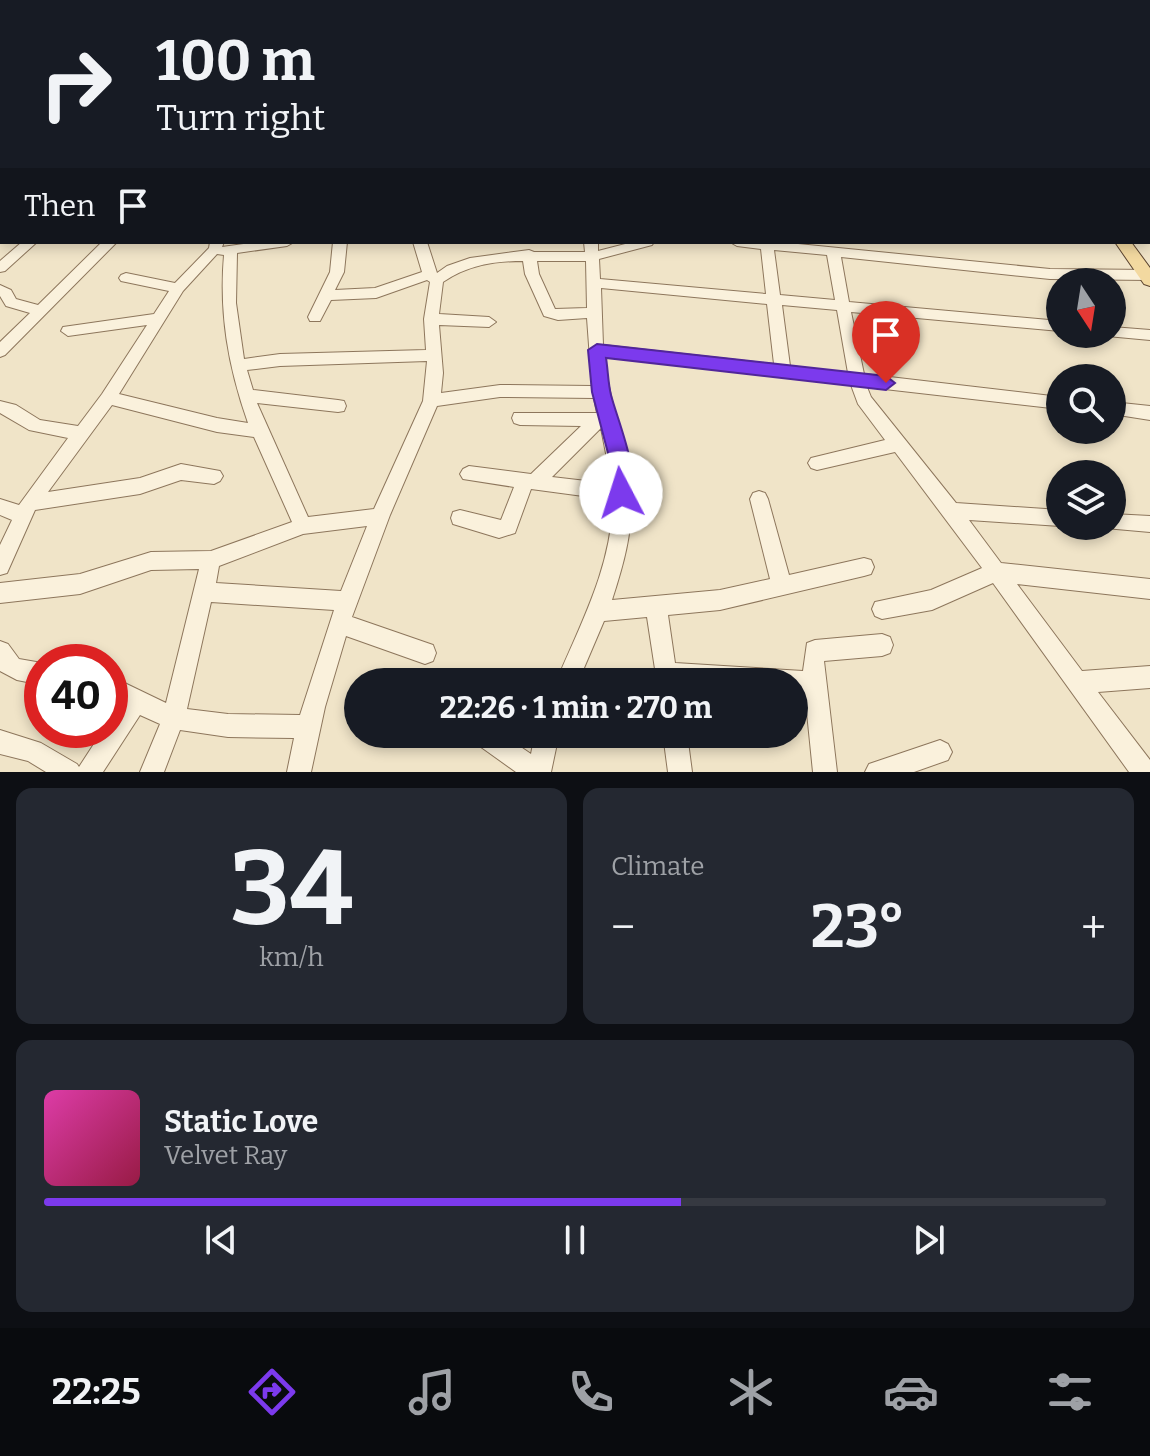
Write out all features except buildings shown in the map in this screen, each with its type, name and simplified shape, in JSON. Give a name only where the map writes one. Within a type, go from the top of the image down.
[{"type":"main road","points":[[1124,244],[1149,277]]},
{"type":"street","points":[[0,268],[28,244]]},
{"type":"street","points":[[0,351],[108,244]]},
{"type":"street","points":[[1,561],[25,509],[108,398],[178,288],[220,248],[265,244]]},
{"type":"street","points":[[315,317],[337,272],[340,244]]},
{"type":"street","points":[[299,772],[307,727],[349,601],[381,516],[431,401],[435,380],[431,319],[433,277],[421,244]]},
{"type":"street","points":[[757,244],[833,252],[861,249],[1050,274],[1149,277]]},
{"type":"street","points":[[327,295],[376,293],[455,269],[529,254],[625,245]]},
{"type":"street","points":[[767,245],[783,371]]},
{"type":"street","points":[[220,248],[239,365],[258,431],[303,526]]},
{"type":"street","points":[[573,668],[598,611],[618,538],[621,493],[619,457],[602,420],[592,249]]},
{"type":"street","points":[[833,252],[857,380],[871,411],[951,511],[1144,772]]},
{"type":"street","points":[[529,254],[532,274],[549,312],[558,315],[594,313]]},
{"type":"street","points":[[126,278],[178,288]]},
{"type":"street","points":[[592,283],[1046,325]]},
{"type":"street","points":[[0,290],[6,293],[11,303],[40,310]]},
{"type":"street","points":[[68,331],[159,318]]},
{"type":"street","points":[[431,319],[489,322]]},
{"type":"street","points":[[1126,333],[1150,335]]},
{"type":"street","points":[[597,350],[1046,401]]},
{"type":"street","points":[[239,365],[280,360],[432,355]]},
{"type":"street","points":[[431,401],[500,391],[601,392]]},
{"type":"street","points":[[248,396],[338,406]]},
{"type":"street","points":[[108,398],[217,425],[258,431]]},
{"type":"street","points":[[0,407],[14,409],[26,420],[42,427],[82,433]]},
{"type":"street","points":[[1126,410],[1150,413]]},
{"type":"street","points":[[520,418],[602,420]]},
{"type":"street","points":[[460,518],[499,529],[508,527],[530,481],[602,420]]},
{"type":"street","points":[[817,463],[898,444]]},
{"type":"street","points":[[0,507],[25,509],[140,486],[181,472],[214,476]]},
{"type":"street","points":[[469,474],[621,493]]},
{"type":"street","points":[[759,499],[781,584]]},
{"type":"street","points":[[951,511],[1046,517]]},
{"type":"street","points":[[0,593],[80,584],[151,561],[211,560],[303,526],[381,516]]},
{"type":"street","points":[[1126,523],[1150,524]]},
{"type":"street","points":[[152,772],[174,717],[211,560]]},
{"type":"street","points":[[598,611],[720,600],[864,567]]},
{"type":"street","points":[[882,609],[932,600],[996,572],[1150,589]]},
{"type":"street","points":[[204,592],[349,601]]},
{"type":"street","points":[[656,606],[665,668]]},
{"type":"street","points":[[341,624],[425,653]]},
{"type":"street","points":[[825,772],[815,651],[882,645]]},
{"type":"street","points":[[0,652],[9,668],[24,671]]},
{"type":"street","points":[[1080,682],[1150,677]]},
{"type":"street","points":[[808,683],[816,683]]},
{"type":"street","points":[[128,698],[174,717],[212,726],[307,727]]},
{"type":"street","points":[[89,772],[135,702]]},
{"type":"street","points":[[0,742],[33,751],[69,772]]},
{"type":"street","points":[[503,748],[538,772],[544,748]]},
{"type":"street","points":[[677,748],[680,772]]},
{"type":"street","points":[[877,772],[940,752]]},
{"type":"route","points":[[621,493],[619,457],[601,392],[597,350],[886,383]]}]
